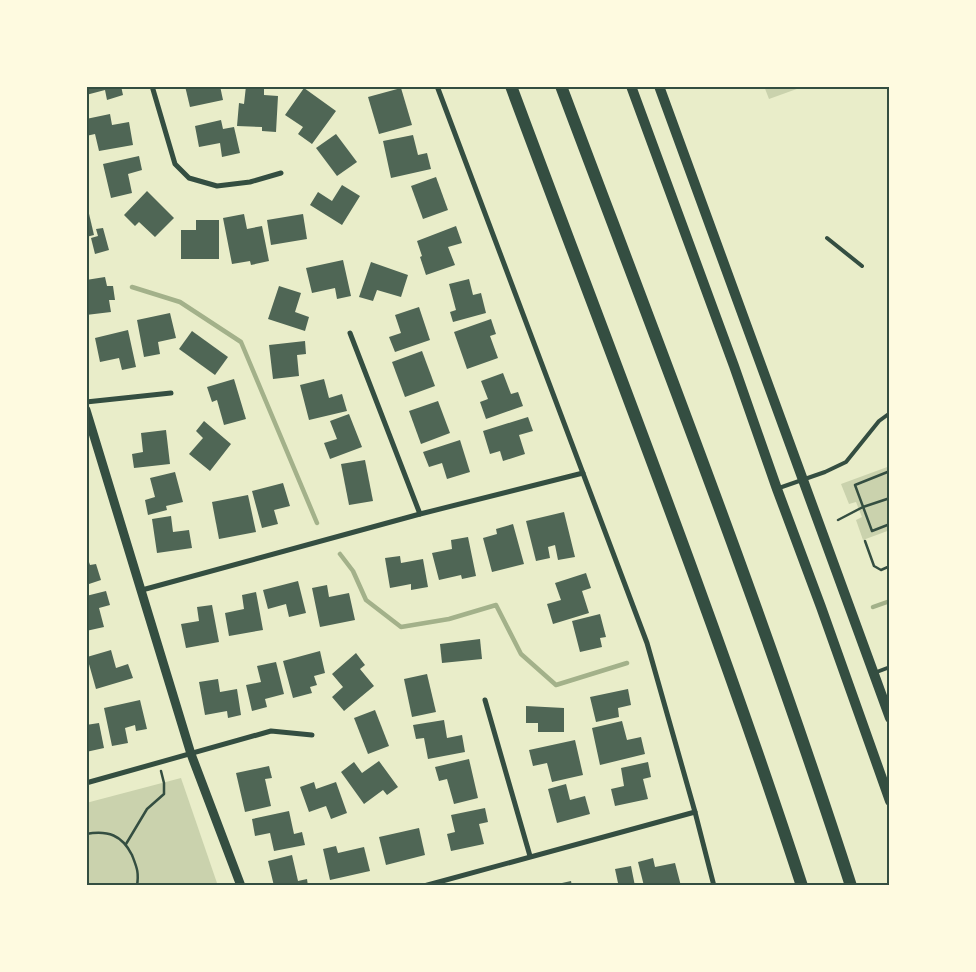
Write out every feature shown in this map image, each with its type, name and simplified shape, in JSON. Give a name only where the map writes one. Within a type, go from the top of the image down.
[{"type":"highway","points":[[511,86],[702,593],[764,770],[802,886]]},
{"type":"highway","points":[[561,86],[746,578],[810,756],[851,886]]},
{"type":"main road","points":[[631,86],[890,801]]},
{"type":"main road","points":[[659,86],[890,718]]},
{"type":"street","points":[[152,86],[175,164],[189,178],[217,186],[250,182],[281,173]]},
{"type":"street","points":[[438,86],[647,643],[714,886]]},
{"type":"street","points":[[350,333],[420,514]]},
{"type":"street","points":[[86,402],[171,393]]},
{"type":"street","points":[[86,410],[191,754],[241,886]]},
{"type":"street","points":[[142,590],[420,514],[583,473]]},
{"type":"street","points":[[485,700],[530,856]]},
{"type":"street","points":[[86,783],[271,731],[312,735]]},
{"type":"street","points":[[424,886],[695,812]]},
{"type":"lane","points":[[827,238],[862,266]]},
{"type":"lane","points":[[776,489],[846,462],[879,421],[890,413]]},
{"type":"lane","points":[[874,673],[890,667]]},
{"type":"path","points":[[890,471],[854,485],[872,531],[890,524]]},
{"type":"path","points":[[838,520],[863,507],[890,498]]},
{"type":"path","points":[[865,541],[874,566],[881,570],[890,566]]},
{"type":"path","points":[[126,844],[147,810],[164,794],[164,782],[158,763]]},
{"type":"path","points":[[86,834],[105,833],[119,838],[126,844],[139,871],[137,886]]},
{"type":"green space","points":[[764,86],[805,86],[769,99]]},
{"type":"green space","points":[[890,466],[890,530],[863,540],[856,520],[862,517],[856,502],[849,504],[841,484]]},
{"type":"green space","points":[[181,778],[218,886],[86,886],[86,803]]},
{"type":"building","points":[[86,86],[121,86],[123,95],[107,100],[105,90],[86,95]]},
{"type":"building","points":[[185,86],[220,86],[223,100],[190,107]]},
{"type":"building","points":[[246,86],[264,88],[264,95],[278,96],[276,132],[262,131],[262,127],[237,126],[239,103],[244,104]]},
{"type":"building","points":[[304,88],[336,111],[312,144],[298,134],[303,127],[285,115]]},
{"type":"building","points":[[401,88],[412,125],[379,134],[368,97]]},
{"type":"building","points":[[110,114],[112,125],[129,122],[133,145],[99,151],[95,134],[86,136],[86,119]]},
{"type":"building","points":[[221,120],[223,129],[234,127],[240,153],[222,157],[220,143],[199,147],[195,126]]},
{"type":"building","points":[[336,134],[357,162],[337,176],[316,148]]},
{"type":"building","points":[[413,135],[418,155],[427,153],[431,169],[391,178],[383,141]]},
{"type":"building","points":[[139,156],[142,170],[128,174],[132,193],[111,198],[103,164]]},
{"type":"building","points":[[436,177],[448,210],[423,219],[411,186]]},
{"type":"building","points":[[342,185],[360,196],[342,225],[310,205],[318,192],[332,201]]},
{"type":"building","points":[[147,191],[174,218],[155,237],[139,222],[135,226],[124,215]]},
{"type":"building","points":[[86,201],[94,235],[86,237]]},
{"type":"building","points":[[244,214],[247,229],[262,226],[269,261],[251,265],[250,261],[232,264],[223,218]]},
{"type":"building","points":[[303,214],[307,239],[271,245],[267,220]]},
{"type":"building","points":[[196,220],[219,220],[219,259],[181,259],[181,230],[196,230]]},
{"type":"building","points":[[456,226],[462,243],[448,247],[455,265],[426,275],[417,241]]},
{"type":"building","points":[[103,228],[109,250],[95,254],[91,238],[98,236],[96,229]]},
{"type":"building","points":[[343,260],[351,296],[337,299],[335,288],[312,293],[306,268]]},
{"type":"building","points":[[371,262],[408,275],[401,297],[377,290],[373,301],[359,297]]},
{"type":"building","points":[[105,277],[107,286],[113,286],[115,300],[109,300],[111,312],[86,315],[86,280]]},
{"type":"building","points":[[469,279],[473,295],[481,293],[486,313],[453,322],[450,312],[456,310],[449,284]]},
{"type":"building","points":[[279,286],[301,293],[295,312],[309,317],[305,331],[268,319]]},
{"type":"building","points":[[419,307],[430,340],[395,352],[389,337],[401,333],[395,315]]},
{"type":"building","points":[[170,313],[176,338],[158,342],[160,354],[144,357],[137,320]]},
{"type":"building","points":[[491,319],[496,334],[490,336],[498,358],[467,369],[454,332]]},
{"type":"building","points":[[128,330],[136,367],[122,370],[119,358],[100,362],[95,338]]},
{"type":"building","points":[[192,331],[228,357],[215,375],[179,349]]},
{"type":"building","points":[[305,341],[306,354],[297,355],[299,376],[273,379],[269,345]]},
{"type":"building","points":[[422,351],[435,386],[405,397],[392,362]]},
{"type":"building","points":[[503,373],[511,394],[518,392],[523,406],[486,419],[480,402],[488,399],[481,381]]},
{"type":"building","points":[[234,379],[246,419],[224,425],[217,400],[212,402],[207,387]]},
{"type":"building","points":[[324,379],[329,398],[342,394],[347,411],[309,420],[300,385]]},
{"type":"building","points":[[438,401],[450,433],[421,444],[409,411]]},
{"type":"building","points":[[349,414],[362,447],[330,459],[324,443],[337,439],[330,421]]},
{"type":"building","points":[[528,417],[533,431],[519,435],[525,454],[503,461],[500,451],[490,454],[483,431]]},
{"type":"building","points":[[204,421],[231,444],[210,471],[189,454],[203,438],[196,431]]},
{"type":"building","points":[[166,430],[170,464],[134,468],[132,454],[143,452],[141,433]]},
{"type":"building","points":[[460,440],[470,472],[447,479],[442,463],[429,467],[423,452]]},
{"type":"building","points":[[365,460],[373,501],[349,505],[341,464]]},
{"type":"building","points":[[175,472],[183,502],[166,506],[167,510],[148,515],[145,500],[155,497],[150,478]]},
{"type":"building","points":[[283,483],[290,506],[274,510],[278,524],[262,528],[252,491]]},
{"type":"building","points":[[248,495],[256,532],[219,539],[212,502]]},
{"type":"building","points":[[564,512],[575,557],[558,560],[555,545],[548,547],[550,558],[536,561],[526,521]]},
{"type":"building","points":[[171,516],[173,532],[189,530],[192,548],[157,553],[152,519]]},
{"type":"building","points":[[513,524],[524,564],[492,572],[483,538],[497,534],[496,529]]},
{"type":"building","points":[[468,537],[476,576],[462,579],[461,575],[439,580],[432,553],[452,549],[451,540]]},
{"type":"building","points":[[87,556],[90,565],[96,564],[101,580],[86,585]]},
{"type":"building","points":[[400,556],[401,563],[423,559],[428,587],[411,590],[411,584],[390,588],[385,558]]},
{"type":"building","points":[[586,573],[591,588],[582,591],[589,613],[553,624],[547,604],[561,600],[555,583]]},
{"type":"building","points":[[298,581],[306,613],[289,617],[286,604],[268,609],[263,590]]},
{"type":"building","points":[[327,585],[329,597],[349,593],[355,620],[320,627],[312,588]]},
{"type":"building","points":[[106,591],[110,605],[99,608],[104,627],[86,631],[86,596]]},
{"type":"building","points":[[256,592],[263,630],[229,636],[225,613],[244,609],[242,595]]},
{"type":"building","points":[[212,605],[219,642],[186,648],[181,624],[199,621],[197,607]]},
{"type":"building","points":[[600,614],[606,637],[600,638],[602,647],[580,652],[572,621]]},
{"type":"building","points":[[480,639],[482,659],[442,663],[440,644]]},
{"type":"building","points":[[111,650],[116,668],[128,664],[133,678],[96,689],[87,657]]},
{"type":"building","points":[[320,651],[325,673],[314,676],[317,685],[310,687],[312,693],[293,698],[283,661]]},
{"type":"building","points":[[356,653],[365,665],[360,669],[374,686],[344,711],[332,697],[343,687],[332,674]]},
{"type":"building","points":[[276,662],[284,694],[265,699],[267,707],[252,711],[246,685],[261,682],[257,666]]},
{"type":"building","points":[[427,674],[436,712],[412,717],[404,679]]},
{"type":"building","points":[[218,679],[220,692],[237,689],[241,715],[228,718],[227,711],[205,715],[199,682]]},
{"type":"building","points":[[628,689],[631,705],[618,708],[619,717],[596,722],[590,697]]},
{"type":"building","points":[[140,700],[147,729],[136,731],[135,725],[125,728],[128,743],[112,746],[104,708]]},
{"type":"building","points":[[526,706],[564,708],[564,732],[538,732],[538,723],[526,723]]},
{"type":"building","points":[[375,710],[389,746],[368,754],[354,718]]},
{"type":"building","points":[[444,720],[447,738],[462,735],[465,752],[428,759],[424,738],[416,739],[413,725]]},
{"type":"building","points":[[622,721],[627,740],[641,737],[645,754],[600,765],[592,728]]},
{"type":"building","points":[[99,723],[104,748],[86,752],[86,725]]},
{"type":"building","points":[[575,740],[583,775],[552,782],[547,763],[533,766],[529,750]]},
{"type":"building","points":[[469,759],[478,798],[454,804],[447,779],[439,781],[435,767]]},
{"type":"building","points":[[379,761],[398,787],[387,795],[383,790],[364,804],[341,772],[354,762],[362,773]]},
{"type":"building","points":[[648,762],[651,777],[643,779],[648,799],[615,806],[611,789],[624,786],[621,768]]},
{"type":"building","points":[[269,766],[272,778],[265,779],[271,806],[245,812],[236,773]]},
{"type":"building","points":[[314,782],[316,789],[336,782],[347,813],[331,819],[326,806],[309,812],[300,787]]},
{"type":"building","points":[[566,784],[570,800],[585,796],[590,814],[557,823],[548,789]]},
{"type":"building","points":[[485,808],[488,822],[479,824],[484,844],[451,851],[447,834],[455,832],[451,815]]},
{"type":"building","points":[[289,811],[294,834],[302,832],[305,845],[274,851],[270,833],[255,836],[252,819]]},
{"type":"building","points":[[419,828],[425,855],[386,865],[379,837]]},
{"type":"building","points":[[336,846],[338,853],[364,847],[370,871],[330,880],[323,849]]},
{"type":"building","points":[[292,855],[298,881],[307,879],[308,886],[274,886],[268,861]]},
{"type":"building","points":[[653,858],[655,867],[675,863],[681,886],[661,886],[661,884],[644,886],[638,862]]},
{"type":"building","points":[[631,866],[635,886],[607,886],[618,883],[615,869]]},
{"type":"building","points":[[571,881],[572,886],[553,886],[553,885]]},
{"type":"waterway","points":[[132,287],[180,302],[241,342],[317,523]]},
{"type":"waterway","points":[[340,554],[353,571],[366,600],[401,627],[449,619],[496,605],[521,654],[556,685],[627,663]]},
{"type":"waterway","points":[[873,607],[890,601]]}]
